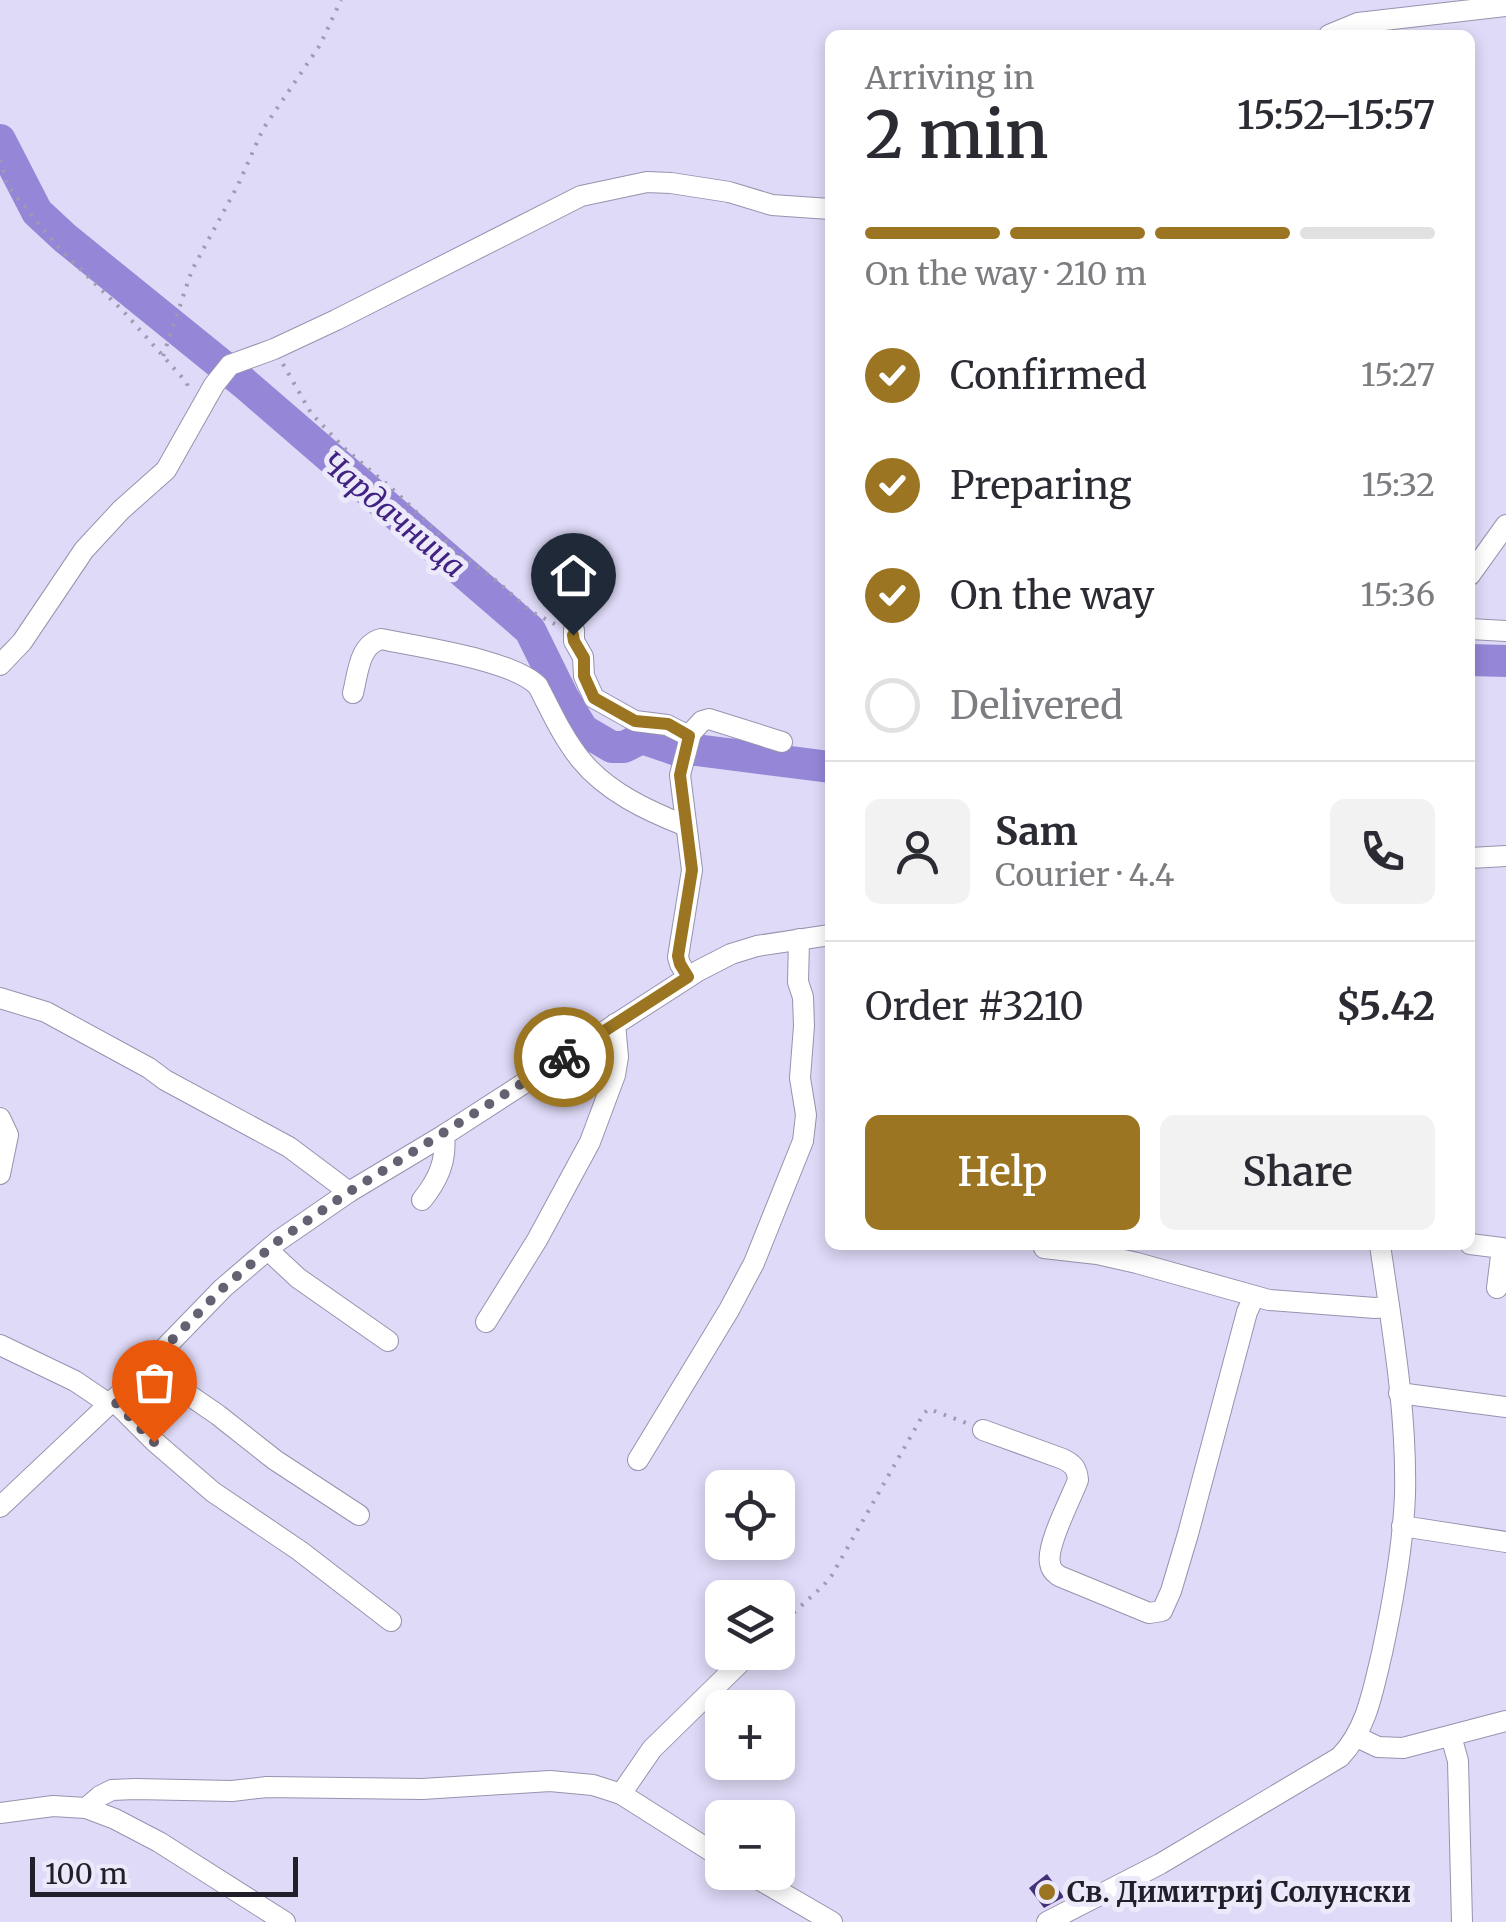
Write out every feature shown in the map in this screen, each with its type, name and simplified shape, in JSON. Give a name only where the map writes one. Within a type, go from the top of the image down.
[{"type":"street","points":[[1341,30],[1358,23],[1506,6]]},
{"type":"street","points":[[0,665],[22,642],[84,550],[166,470],[226,369],[336,320],[581,196],[647,182],[672,182],[772,204],[825,209]]},
{"type":"street","points":[[1475,568],[1506,525]]},
{"type":"street","points":[[1475,629],[1506,631]]},
{"type":"street","points":[[574,630],[574,641],[584,658],[584,676],[594,698],[635,721],[668,724],[686,746]]},
{"type":"street","points":[[353,693],[369,643],[381,639],[515,672],[538,686],[556,722],[593,773],[647,810],[686,826]]},
{"type":"street","points":[[688,977],[678,956],[692,870],[680,775],[694,726],[709,719],[782,742]]},
{"type":"street","points":[[1475,858],[1506,856]]},
{"type":"street","points":[[0,1507],[223,1288],[349,1192],[688,977],[731,954],[757,946],[825,936]]},
{"type":"street","points":[[638,1460],[730,1310],[754,1263],[802,1141],[806,1115],[800,1078],[804,997],[798,982],[798,940]]},
{"type":"street","points":[[0,998],[46,1012],[149,1068],[289,1146],[349,1192]]},
{"type":"street","points":[[486,1322],[537,1240],[590,1142],[614,1075],[618,1056],[615,1024]]},
{"type":"street","points":[[0,1118],[8,1135],[0,1174]]},
{"type":"street","points":[[422,1200],[441,1170],[446,1148],[444,1135]]},
{"type":"street","points":[[1475,1245],[1502,1248],[1497,1288]]},
{"type":"street","points":[[268,1250],[298,1278],[388,1341]]},
{"type":"street","points":[[1082,1250],[1119,1252],[1254,1297],[1388,1306]]},
{"type":"street","points":[[1047,1922],[1160,1864],[1340,1757],[1357,1736],[1372,1699],[1385,1638],[1405,1494],[1399,1393],[1381,1250]]},
{"type":"street","points":[[984,1430],[1062,1459],[1077,1471],[1078,1480],[1051,1546],[1052,1570],[1148,1614],[1162,1612],[1254,1297]]},
{"type":"street","points":[[0,1345],[111,1402],[213,1492],[300,1551],[391,1622]]},
{"type":"street","points":[[147,1366],[275,1460],[359,1515]]},
{"type":"street","points":[[1399,1393],[1506,1407]]},
{"type":"street","points":[[1402,1526],[1506,1542]]},
{"type":"street","points":[[621,1794],[652,1749],[733,1670]]},
{"type":"street","points":[[1357,1736],[1390,1749],[1506,1721]]},
{"type":"street","points":[[1451,1736],[1459,1771],[1462,1922]]},
{"type":"street","points":[[86,1808],[112,1790],[422,1788],[550,1781],[593,1785],[621,1794],[705,1847]]},
{"type":"street","points":[[0,1813],[52,1806],[86,1808],[159,1842],[286,1922]]},
{"type":"street","points":[[777,1890],[832,1922]]},
{"type":"path","points":[[163,356],[192,270],[238,185],[263,128],[320,45],[341,0]]},
{"type":"path","points":[[0,160],[8,186],[58,247],[124,312],[187,384],[196,416]]},
{"type":"path","points":[[274,348],[311,414],[344,448],[398,493],[456,552],[530,610],[574,630]]},
{"type":"path","points":[[795,1612],[832,1576],[924,1413],[938,1412],[984,1430]]},
{"type":"building","name":"Св. Димитриј Солунски","points":[[1047,1874],[1064,1897],[1044,1908],[1029,1888]]},
{"type":"waterway","name":"Чардачница","points":[[0,140],[37,212],[65,238],[244,383],[530,630],[583,730],[612,747],[624,747],[642,738],[677,750],[825,766]]},
{"type":"waterway","name":"Чардачница","points":[[1475,660],[1506,661]]},
{"type":"way so far","points":[[154,1442],[113,1400],[223,1288],[278,1241],[349,1192],[564,1057]]},
{"type":"place","name":"Св. Димитриј Солунски","points":[[1047,1892]]},
{"type":"route","points":[[564,1057],[688,977],[678,956],[692,870],[680,775],[689,736],[668,724],[635,721],[594,698],[584,676],[584,658],[573,635]]}]
